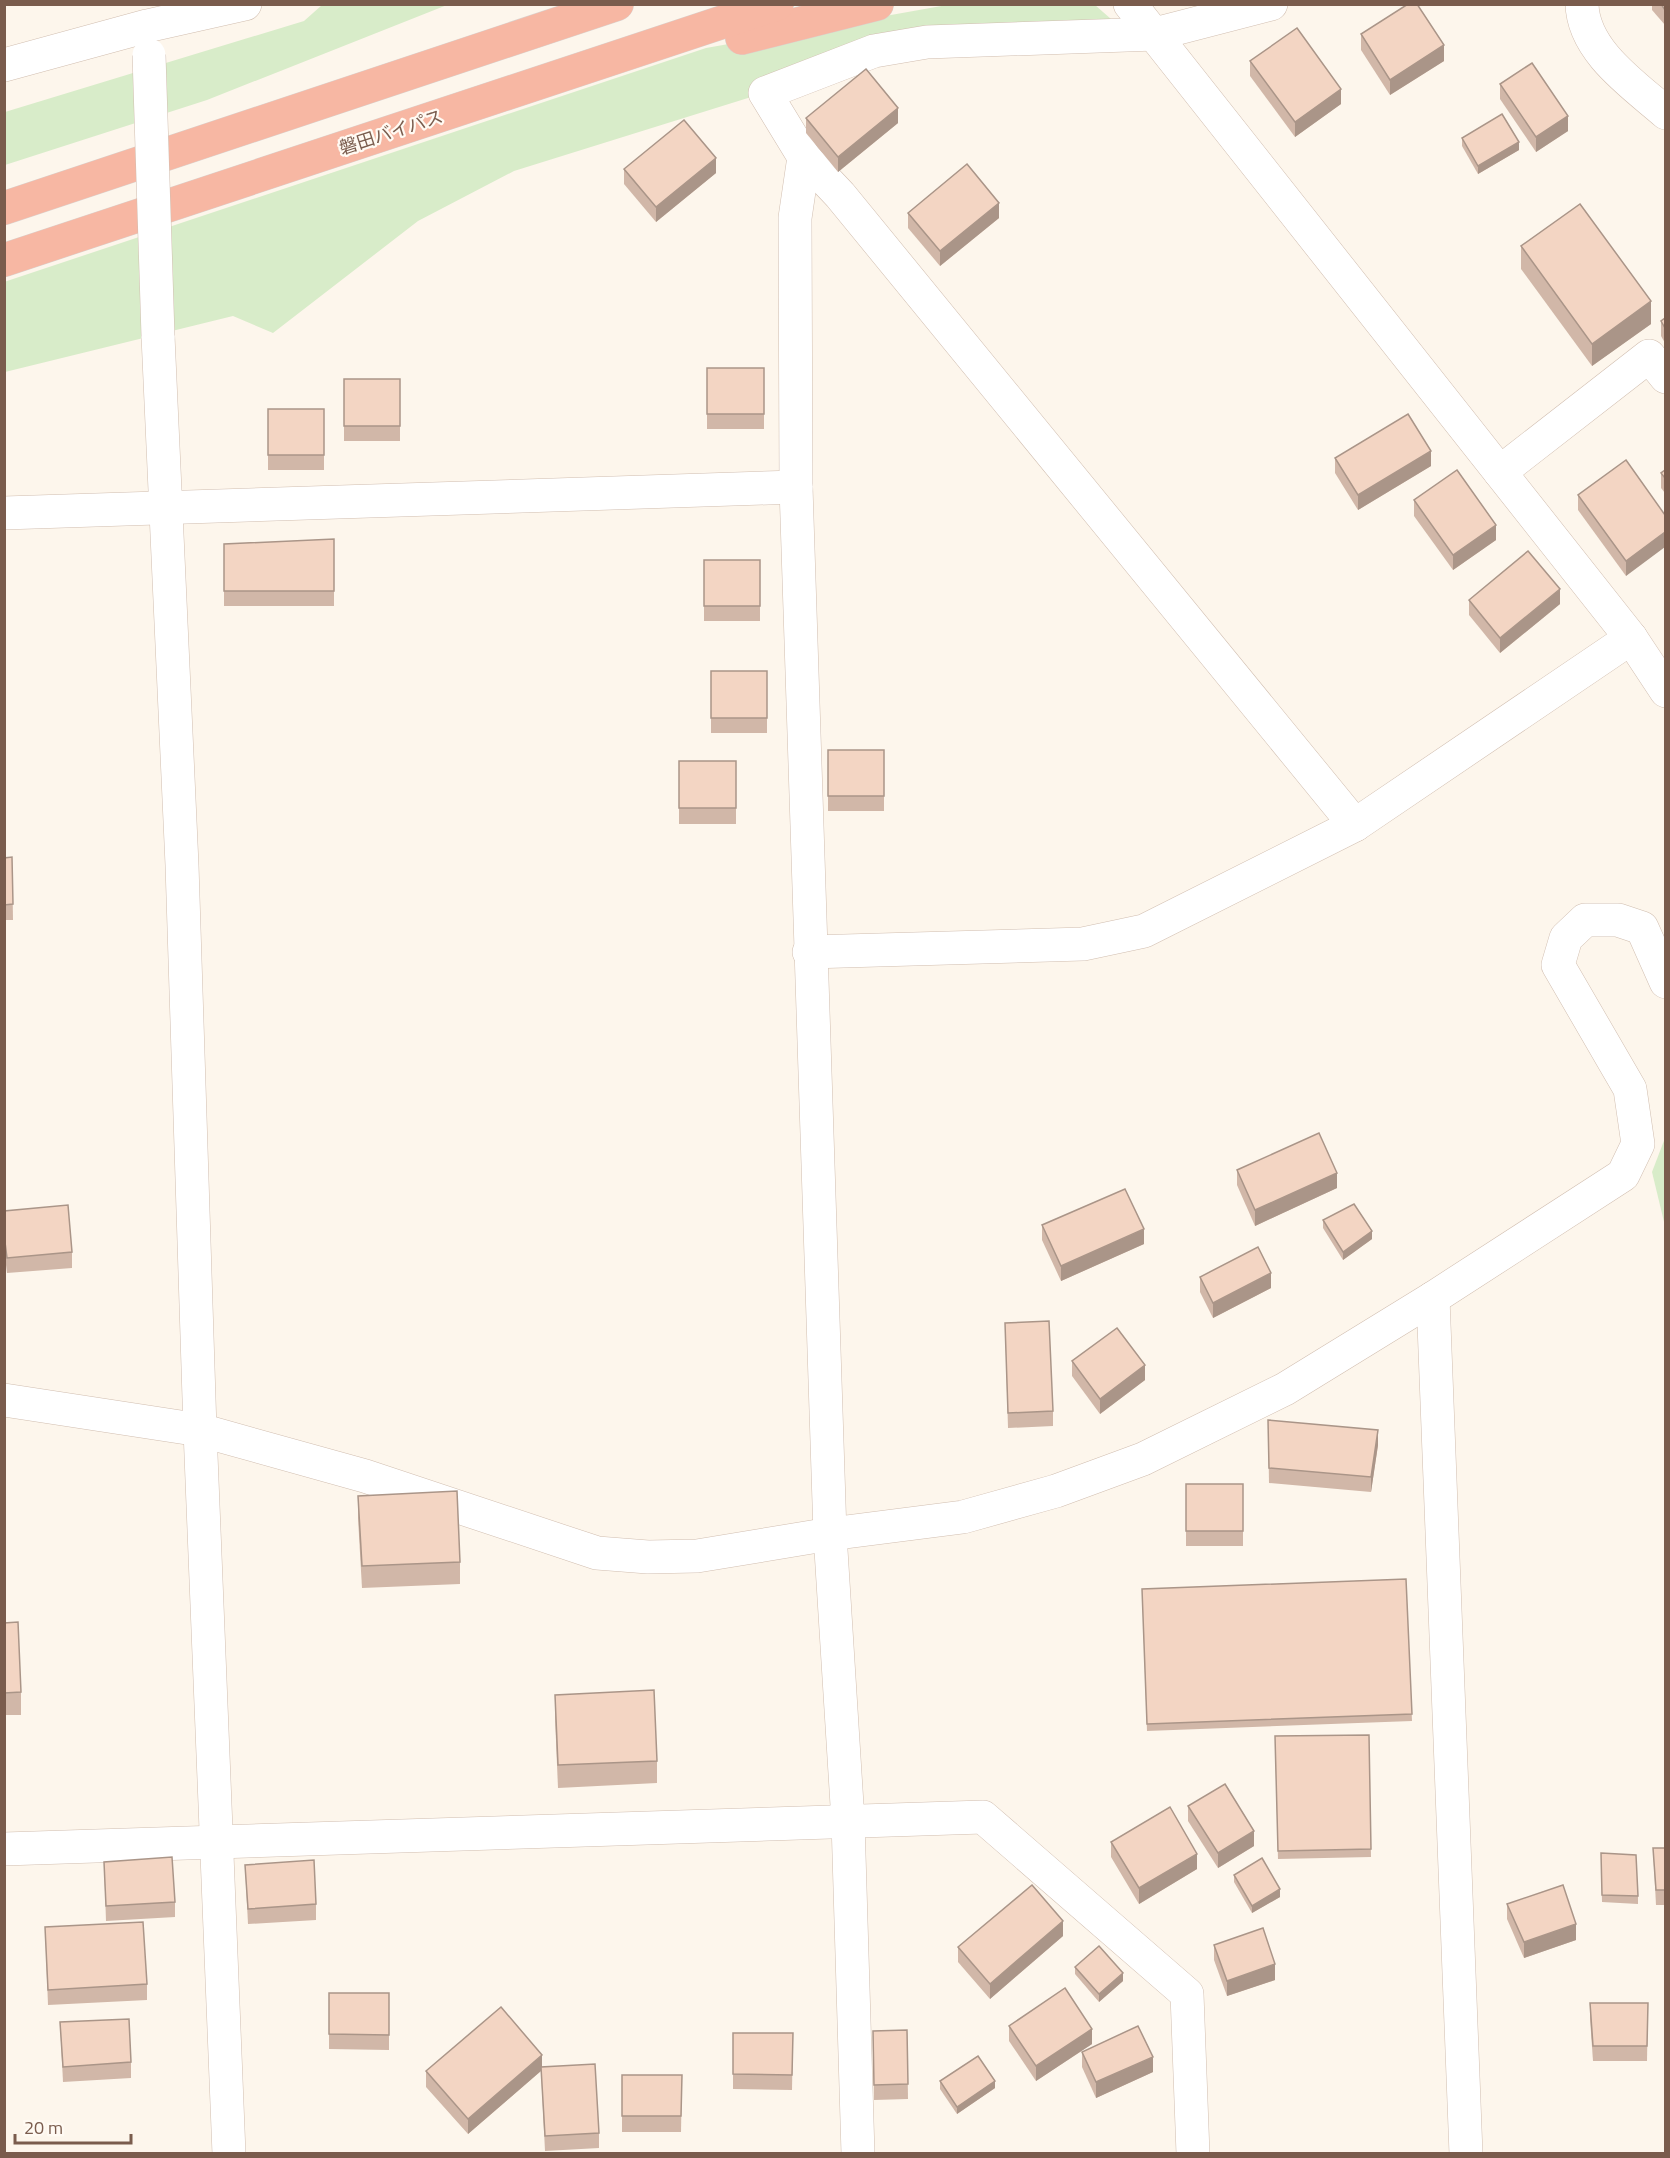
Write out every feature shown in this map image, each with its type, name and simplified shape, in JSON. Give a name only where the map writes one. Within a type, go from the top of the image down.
[{"type":"highway","points":[[365,89],[552,4]]},
{"type":"highway","points":[[4,208],[617,4]]},
{"type":"highway","name":"磐田バイパス","points":[[4,260],[777,4]]},
{"type":"highway","points":[[398,130],[791,24],[877,4]]},
{"type":"street","points":[[4,65],[245,4]]},
{"type":"street","points":[[1130,4],[1631,638],[1665,691]]},
{"type":"street","points":[[1271,4],[1155,34],[927,42],[874,51],[765,93],[804,157],[848,204],[1355,825]]},
{"type":"street","points":[[1582,4],[1582,14],[1592,40],[1608,61],[1665,113]]},
{"type":"street","points":[[147,29],[158,336],[183,877],[200,1430],[229,2154]]},
{"type":"street","points":[[804,157],[795,218],[796,487],[830,1534],[848,1821],[858,2154]]},
{"type":"street","points":[[1500,472],[1649,356],[1665,377]]},
{"type":"street","points":[[4,513],[796,487]]},
{"type":"street","points":[[810,952],[1083,944],[1144,931],[1355,825],[1631,638]]},
{"type":"street","points":[[4,1400],[200,1430],[365,1476],[597,1553],[648,1557],[697,1556],[830,1534],[963,1517],[1056,1491],[1143,1459],[1285,1389],[1434,1298],[1623,1175],[1638,1144],[1630,1089],[1558,965],[1566,938],[1585,920],[1618,920],[1642,928],[1665,982]]},
{"type":"street","points":[[1434,1298],[1466,2154]]},
{"type":"street","points":[[4,1849],[983,1817],[1187,1994],[1194,2154]]},
{"type":"green space","points":[[322,5],[447,5],[207,100],[5,165],[5,112],[304,21]]},
{"type":"green space","points":[[947,5],[1095,5],[1111,19],[786,86],[514,171],[418,221],[273,333],[233,316],[5,372],[4,282],[706,48]]},
{"type":"green space","points":[[1665,1138],[1665,1226],[1652,1172]]},
{"type":"building","points":[[1408,4],[1417,4],[1444,45],[1390,80],[1361,34]]},
{"type":"building","points":[[1297,28],[1341,89],[1295,122],[1250,61]]},
{"type":"building","points":[[1532,63],[1568,116],[1536,137],[1500,84]]},
{"type":"building","points":[[866,69],[898,108],[838,157],[806,118]]},
{"type":"building","points":[[1502,114],[1519,142],[1478,166],[1462,138]]},
{"type":"building","points":[[684,120],[716,158],[656,207],[624,169]]},
{"type":"building","points":[[967,164],[999,203],[940,251],[908,213]]},
{"type":"building","points":[[1580,204],[1651,301],[1592,344],[1521,246]]},
{"type":"building","points":[[707,368],[764,368],[764,414],[707,414]]},
{"type":"building","points":[[344,379],[400,379],[400,426],[344,426]]},
{"type":"building","points":[[268,409],[324,409],[324,455],[268,455]]},
{"type":"building","points":[[1408,414],[1431,451],[1358,495],[1335,458]]},
{"type":"building","points":[[1626,460],[1665,515],[1665,532],[1626,561],[1578,495]]},
{"type":"building","points":[[1457,470],[1496,525],[1453,555],[1414,500]]},
{"type":"building","points":[[334,539],[334,591],[224,591],[224,544]]},
{"type":"building","points":[[1528,551],[1560,589],[1500,638],[1469,600]]},
{"type":"building","points":[[704,560],[760,560],[760,606],[704,606]]},
{"type":"building","points":[[711,671],[767,671],[767,718],[711,718]]},
{"type":"building","points":[[828,750],[884,750],[884,796],[828,796]]},
{"type":"building","points":[[679,761],[736,761],[736,808],[679,808]]},
{"type":"building","points":[[12,857],[13,904],[4,905],[4,858]]},
{"type":"building","points":[[1319,1133],[1337,1173],[1255,1210],[1237,1170]]},
{"type":"building","points":[[1125,1189],[1144,1229],[1061,1266],[1042,1225]]},
{"type":"building","points":[[1354,1204],[1372,1231],[1343,1252],[1323,1220]]},
{"type":"building","points":[[68,1205],[72,1252],[7,1258],[4,1211]]},
{"type":"building","points":[[1258,1247],[1271,1273],[1213,1303],[1200,1277]]},
{"type":"building","points":[[1049,1321],[1053,1411],[1008,1413],[1005,1323]]},
{"type":"building","points":[[1117,1328],[1145,1365],[1100,1399],[1072,1361]]},
{"type":"building","points":[[1268,1420],[1378,1430],[1371,1477],[1269,1468]]},
{"type":"building","points":[[1186,1484],[1243,1484],[1243,1531],[1186,1531]]},
{"type":"building","points":[[457,1491],[460,1562],[362,1566],[358,1496]]},
{"type":"building","points":[[1406,1579],[1412,1714],[1147,1724],[1142,1589]]},
{"type":"building","points":[[18,1622],[21,1692],[4,1693],[4,1623]]},
{"type":"building","points":[[654,1690],[657,1761],[558,1765],[555,1695]]},
{"type":"building","points":[[1369,1735],[1371,1849],[1278,1851],[1275,1736]]},
{"type":"building","points":[[1225,1784],[1254,1831],[1218,1853],[1188,1806]]},
{"type":"building","points":[[1170,1807],[1197,1854],[1139,1888],[1111,1842]]},
{"type":"building","points":[[1653,1848],[1665,1848],[1665,1890],[1656,1890]]},
{"type":"building","points":[[1601,1853],[1636,1855],[1638,1896],[1602,1895]]},
{"type":"building","points":[[172,1857],[175,1902],[106,1906],[104,1862]]},
{"type":"building","points":[[1262,1858],[1280,1889],[1252,1906],[1234,1875]]},
{"type":"building","points":[[314,1860],[316,1904],[248,1909],[245,1865]]},
{"type":"building","points":[[1032,1885],[1063,1921],[990,1984],[958,1947]]},
{"type":"building","points":[[1563,1885],[1576,1924],[1524,1942],[1507,1904]]},
{"type":"building","points":[[143,1922],[147,1984],[48,1990],[45,1927]]},
{"type":"building","points":[[1263,1928],[1275,1964],[1227,1981],[1214,1945]]},
{"type":"building","points":[[1099,1946],[1123,1973],[1099,1994],[1075,1967]]},
{"type":"building","points":[[1065,1988],[1092,2029],[1036,2066],[1009,2026]]},
{"type":"building","points":[[329,1993],[389,1993],[389,2035],[329,2034]]},
{"type":"building","points":[[1590,2003],[1648,2003],[1647,2046],[1593,2046]]},
{"type":"building","points":[[501,2007],[542,2055],[468,2119],[426,2071]]},
{"type":"building","points":[[129,2019],[131,2062],[63,2067],[60,2022]]},
{"type":"building","points":[[1138,2026],[1153,2057],[1096,2082],[1082,2052]]},
{"type":"building","points":[[907,2030],[908,2084],[874,2085],[873,2031]]},
{"type":"building","points":[[733,2033],[793,2033],[792,2075],[733,2074]]},
{"type":"building","points":[[978,2056],[995,2081],[957,2107],[940,2081]]},
{"type":"building","points":[[595,2064],[599,2133],[545,2136],[541,2067]]},
{"type":"building","points":[[622,2075],[682,2075],[681,2116],[622,2116]]}]
